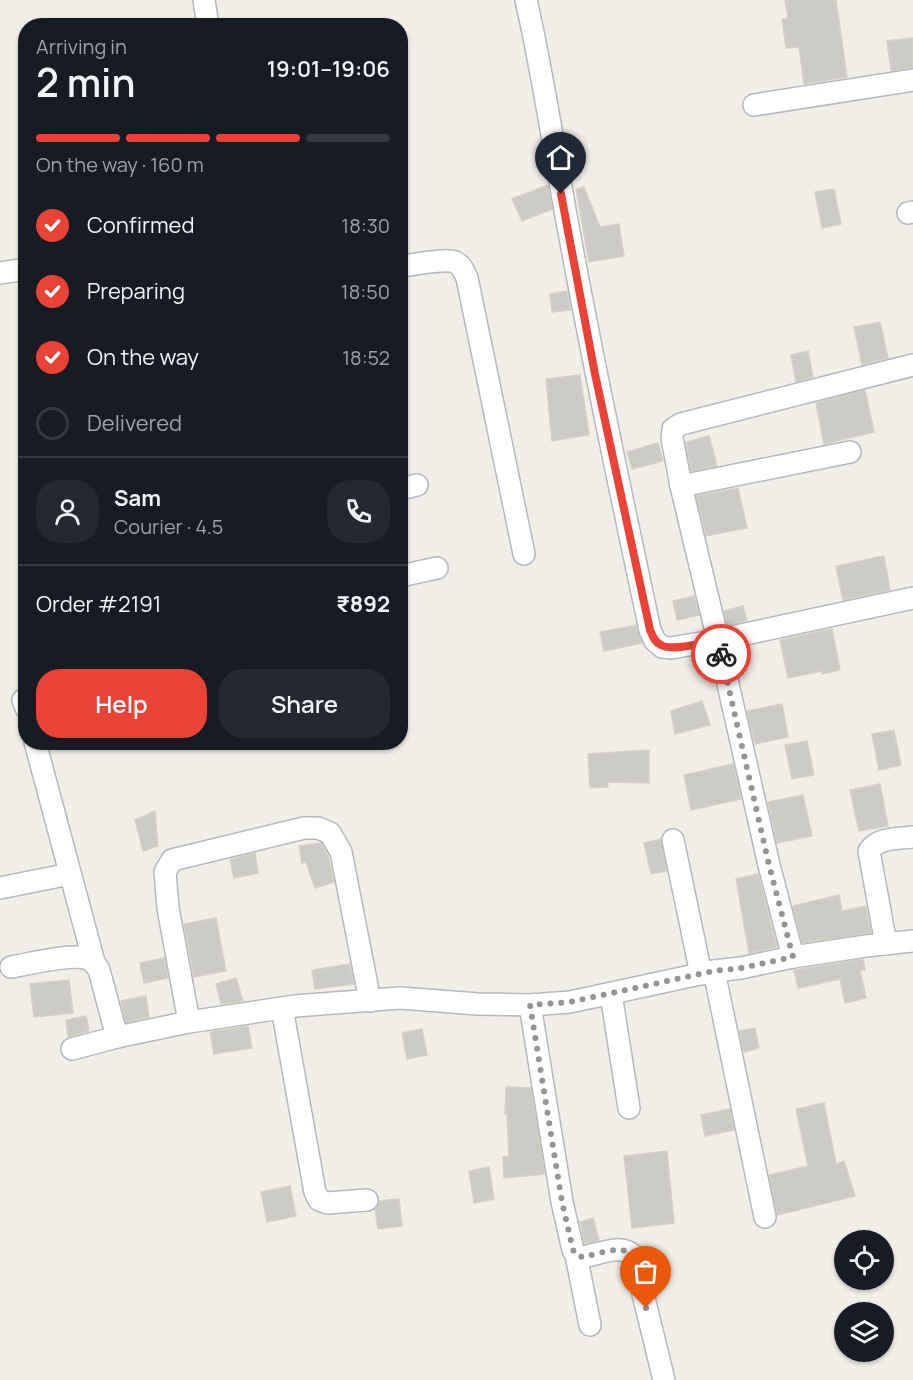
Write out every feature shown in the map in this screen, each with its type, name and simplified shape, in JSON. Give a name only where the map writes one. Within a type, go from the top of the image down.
[{"type":"street","points":[[204,0],[207,18]]},
{"type":"street","points":[[526,0],[538,53],[557,171],[595,374],[650,630],[655,641],[662,647],[671,648],[913,598]]},
{"type":"street","points":[[754,105],[913,80]]},
{"type":"street","points":[[408,265],[455,262],[462,268],[467,278],[524,554]]},
{"type":"street","points":[[0,273],[18,270]]},
{"type":"street","points":[[793,957],[769,865],[681,486],[672,438],[673,429],[681,424],[913,365]]},
{"type":"street","points":[[681,486],[850,452]]},
{"type":"street","points":[[408,574],[437,568]]},
{"type":"street","points":[[37,750],[94,962],[99,970],[117,1036]]},
{"type":"street","points":[[189,1022],[168,908],[165,872],[172,860],[304,828],[318,828],[330,833],[341,852],[370,1001]]},
{"type":"street","points":[[886,944],[869,851],[873,844],[882,840],[913,837]]},
{"type":"street","points":[[673,840],[765,1217]]},
{"type":"street","points":[[0,888],[70,874]]},
{"type":"street","points":[[72,1048],[117,1036],[189,1022],[282,1008],[400,998],[445,1003],[530,1005],[570,1002],[793,957],[913,941]]},
{"type":"street","points":[[11,967],[74,957],[86,958],[94,962]]},
{"type":"street","points":[[611,994],[629,1108]]},
{"type":"street","points":[[530,1005],[562,1202],[576,1255],[590,1325]]},
{"type":"street","points":[[282,1008],[315,1192],[319,1200],[327,1203],[367,1200]]},
{"type":"street","points":[[576,1255],[591,1256],[622,1249],[630,1251],[634,1257],[664,1380]]},
{"type":"building","points":[[785,0],[836,0],[847,77],[804,84],[799,47],[786,48],[782,19],[788,18]]},
{"type":"building","points":[[913,38],[913,68],[891,71],[887,41]]},
{"type":"building","points":[[548,185],[552,209],[522,221],[512,199]]},
{"type":"building","points":[[584,187],[600,227],[619,224],[624,256],[589,262],[576,189]]},
{"type":"building","points":[[834,189],[841,224],[822,228],[815,192]]},
{"type":"building","points":[[567,291],[571,310],[552,312],[550,294]]},
{"type":"building","points":[[880,322],[888,358],[862,365],[854,327]]},
{"type":"building","points":[[808,351],[813,377],[796,382],[791,355]]},
{"type":"building","points":[[580,375],[589,435],[552,441],[546,379]]},
{"type":"building","points":[[865,390],[874,432],[824,444],[816,403]]},
{"type":"building","points":[[709,436],[717,466],[691,471],[686,442]]},
{"type":"building","points":[[658,443],[663,461],[632,469],[627,452]]},
{"type":"building","points":[[738,488],[747,528],[706,536],[696,496]]},
{"type":"building","points":[[884,556],[890,590],[843,600],[836,566]]},
{"type":"building","points":[[694,596],[699,615],[677,620],[673,601]]},
{"type":"building","points":[[743,606],[747,621],[727,625],[724,611]]},
{"type":"building","points":[[636,625],[642,643],[604,651],[600,632]]},
{"type":"building","points":[[832,629],[840,670],[788,678],[780,640]]},
{"type":"building","points":[[702,701],[710,725],[675,734],[671,711]]},
{"type":"building","points":[[782,704],[788,737],[755,744],[747,711]]},
{"type":"building","points":[[894,730],[901,765],[879,770],[872,734]]},
{"type":"building","points":[[807,741],[814,775],[792,779],[785,745]]},
{"type":"building","points":[[649,750],[649,783],[607,782],[608,787],[590,788],[588,754]]},
{"type":"building","points":[[733,764],[741,799],[691,810],[684,775]]},
{"type":"building","points":[[880,784],[888,826],[859,831],[850,790]]},
{"type":"building","points":[[803,795],[812,836],[777,843],[768,802]]},
{"type":"building","points":[[155,811],[158,846],[143,851],[135,820]]},
{"type":"building","points":[[661,839],[667,871],[651,874],[644,843]]},
{"type":"building","points":[[321,843],[328,855],[334,882],[315,888],[306,862],[302,863],[299,846]]},
{"type":"building","points":[[255,853],[258,873],[234,878],[230,859]]},
{"type":"building","points":[[758,874],[777,947],[749,953],[736,879]]},
{"type":"building","points":[[839,895],[842,911],[866,906],[871,933],[802,943],[793,906]]},
{"type":"building","points":[[216,918],[226,971],[194,977],[184,924]]},
{"type":"building","points":[[164,958],[168,978],[144,983],[140,963]]},
{"type":"building","points":[[863,959],[865,970],[860,970],[866,998],[845,1003],[840,979],[798,988],[794,970]]},
{"type":"building","points":[[350,964],[354,984],[315,989],[312,970]]},
{"type":"building","points":[[236,978],[243,1001],[221,1004],[216,984]]},
{"type":"building","points":[[69,980],[73,1013],[34,1017],[30,984]]},
{"type":"building","points":[[146,996],[149,1017],[126,1022],[121,1001]]},
{"type":"building","points":[[86,1016],[89,1031],[68,1037],[66,1020]]},
{"type":"building","points":[[248,1026],[252,1048],[214,1054],[210,1032]]},
{"type":"building","points":[[755,1028],[759,1048],[744,1052],[739,1031]]},
{"type":"building","points":[[422,1029],[427,1055],[407,1059],[402,1033]]},
{"type":"building","points":[[506,1087],[531,1088],[545,1174],[504,1178],[503,1157],[509,1156],[507,1115],[505,1114]]},
{"type":"building","points":[[824,1103],[836,1164],[844,1161],[855,1196],[777,1215],[769,1175],[808,1166],[796,1109]]},
{"type":"building","points":[[730,1109],[734,1130],[705,1136],[701,1115]]},
{"type":"building","points":[[667,1151],[674,1223],[632,1228],[624,1156]]},
{"type":"building","points":[[489,1167],[494,1199],[474,1203],[469,1171]]},
{"type":"building","points":[[290,1186],[296,1216],[267,1222],[261,1192]]},
{"type":"building","points":[[399,1199],[402,1226],[378,1229],[375,1209],[379,1201]]},
{"type":"building","points":[[593,1218],[599,1240],[585,1244],[580,1222]]},
{"type":"way so far","points":[[646,1308],[634,1257],[630,1251],[622,1249],[582,1257],[576,1255],[573,1250],[562,1202],[530,1005],[570,1002],[714,971],[793,957],[769,865],[721,654]]},
{"type":"route","points":[[561,194],[595,374],[650,630],[655,641],[662,647],[671,648],[718,640],[721,654]]}]
